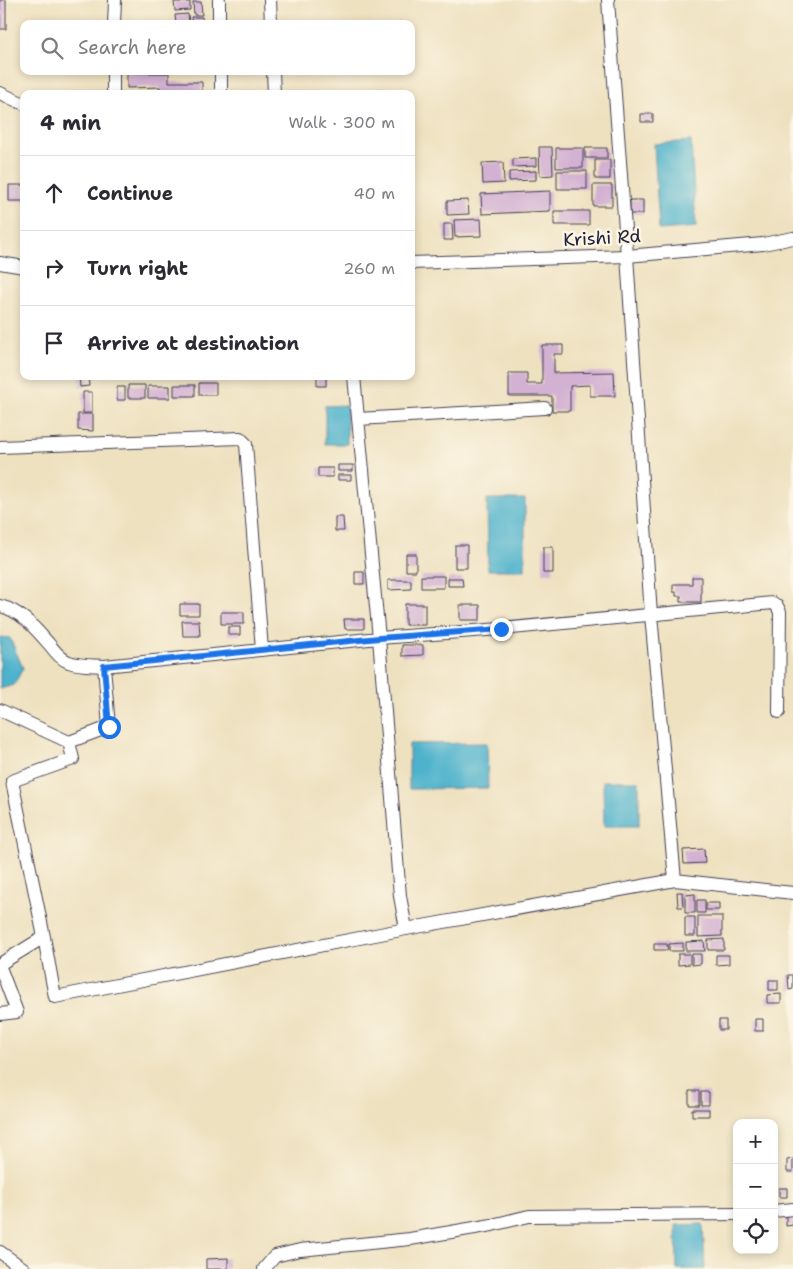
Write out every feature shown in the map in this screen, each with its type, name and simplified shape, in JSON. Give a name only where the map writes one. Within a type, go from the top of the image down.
[{"type":"street","points":[[114,20],[115,0]]},
{"type":"street","points":[[219,0],[220,20]]},
{"type":"street","points":[[270,0],[271,20]]},
{"type":"street","points":[[608,0],[651,615],[675,880]]},
{"type":"street","points":[[113,75],[113,90]]},
{"type":"street","points":[[220,75],[221,90]]},
{"type":"street","points":[[273,75],[274,90]]},
{"type":"street","points":[[0,93],[20,102]]},
{"type":"street","name":"Krishi Rd","points":[[415,264],[627,256],[763,244],[793,238]]},
{"type":"street","points":[[0,263],[20,266]]},
{"type":"street","points":[[354,380],[379,638],[400,896],[406,929]]},
{"type":"street","points":[[358,419],[545,408]]},
{"type":"street","points":[[0,447],[240,438],[246,444],[262,650]]},
{"type":"street","points":[[0,606],[10,608],[31,623],[60,656],[68,662],[104,666],[379,638],[773,603],[780,612],[779,712]]},
{"type":"street","points":[[0,710],[69,742],[109,727],[104,666]]},
{"type":"street","points":[[69,742],[73,759],[12,781],[55,997],[406,929],[675,880],[793,893]]},
{"type":"street","points":[[0,1014],[17,1012],[0,965],[44,937]]},
{"type":"street","points":[[778,1211],[793,1209]]},
{"type":"street","points":[[264,1269],[275,1256],[300,1250],[410,1239],[492,1225],[529,1216],[733,1214]]},
{"type":"street","points":[[0,1252],[24,1269]]},
{"type":"water","points":[[691,141],[696,227],[659,230],[654,144]]},
{"type":"water","points":[[347,405],[347,444],[325,444],[325,406]]},
{"type":"water","points":[[487,499],[525,499],[525,570],[488,570]]},
{"type":"water","points":[[0,637],[10,638],[23,668],[14,685],[0,689]]},
{"type":"water","points":[[487,743],[488,788],[409,789],[409,744]]},
{"type":"water","points":[[603,781],[639,781],[639,826],[604,826]]},
{"type":"water","points":[[703,1224],[705,1269],[677,1269],[676,1225]]},
{"type":"building","points":[[0,0],[6,0],[6,29],[0,29]]},
{"type":"building","points":[[174,2],[190,2],[190,10],[175,11]]},
{"type":"building","points":[[193,2],[201,2],[202,15],[194,15]]},
{"type":"building","points":[[188,14],[189,20],[176,20],[175,15]]},
{"type":"building","points":[[191,17],[202,17],[202,20],[191,20]]},
{"type":"building","points":[[127,75],[169,75],[169,82],[202,82],[202,90],[160,90],[160,87],[127,88]]},
{"type":"building","points":[[641,114],[653,114],[653,122],[641,122]]},
{"type":"building","points":[[539,147],[552,147],[553,175],[540,176]]},
{"type":"building","points":[[556,148],[583,148],[583,168],[556,168]]},
{"type":"building","points":[[585,148],[607,148],[607,158],[585,158]]},
{"type":"building","points":[[536,158],[536,166],[513,167],[513,159]]},
{"type":"building","points":[[595,160],[610,160],[610,179],[595,179]]},
{"type":"building","points":[[503,162],[504,183],[483,184],[482,163]]},
{"type":"building","points":[[536,171],[536,180],[509,181],[509,172]]},
{"type":"building","points":[[557,171],[587,171],[587,189],[557,189]]},
{"type":"building","points":[[9,185],[20,185],[20,201],[9,201]]},
{"type":"building","points":[[593,185],[612,185],[612,206],[593,206]]},
{"type":"building","points":[[550,191],[550,211],[482,214],[481,194]]},
{"type":"building","points":[[468,200],[469,214],[447,215],[447,201]]},
{"type":"building","points":[[630,200],[643,200],[643,214],[630,214]]},
{"type":"building","points":[[554,211],[589,211],[589,225],[554,225]]},
{"type":"building","points":[[481,219],[482,236],[455,237],[454,220]]},
{"type":"building","points":[[444,224],[452,224],[453,240],[444,240]]},
{"type":"building","points":[[542,345],[563,345],[563,354],[554,354],[554,373],[614,372],[615,396],[590,396],[590,385],[570,386],[570,411],[552,411],[552,396],[509,396],[509,373],[527,373],[527,384],[542,384]]},
{"type":"building","points":[[79,380],[88,380],[89,386],[80,387]]},
{"type":"building","points":[[317,380],[326,380],[326,386],[317,386]]},
{"type":"building","points":[[199,383],[216,383],[216,395],[199,395]]},
{"type":"building","points":[[128,385],[145,385],[145,398],[128,398]]},
{"type":"building","points":[[174,385],[195,385],[195,396],[174,396]]},
{"type":"building","points":[[148,386],[170,386],[170,398],[148,398]]},
{"type":"building","points":[[117,387],[125,387],[125,400],[117,400]]},
{"type":"building","points":[[83,392],[92,392],[92,413],[83,413]]},
{"type":"building","points":[[78,414],[93,414],[93,431],[78,430]]},
{"type":"building","points":[[338,465],[353,465],[353,471],[338,471]]},
{"type":"building","points":[[318,468],[333,468],[333,477],[318,477]]},
{"type":"building","points":[[338,475],[351,475],[351,480],[338,480]]},
{"type":"building","points":[[335,517],[343,517],[344,531],[335,531]]},
{"type":"building","points":[[455,545],[467,545],[467,568],[455,568]]},
{"type":"building","points":[[543,547],[553,547],[553,573],[543,573]]},
{"type":"building","points":[[406,554],[416,554],[416,571],[406,571]]},
{"type":"building","points":[[355,572],[364,572],[364,584],[355,584]]},
{"type":"building","points":[[421,576],[444,576],[444,588],[421,588]]},
{"type":"building","points":[[692,577],[701,577],[701,602],[681,602],[681,596],[676,596],[676,592],[673,592],[673,584],[692,584]]},
{"type":"building","points":[[448,578],[462,578],[463,586],[448,586]]},
{"type":"building","points":[[388,580],[411,580],[411,589],[388,590]]},
{"type":"building","points":[[180,604],[199,604],[199,615],[180,615]]},
{"type":"building","points":[[405,604],[425,604],[425,625],[405,625]]},
{"type":"building","points":[[460,605],[480,605],[480,620],[460,620]]},
{"type":"building","points":[[221,612],[244,612],[244,624],[221,624]]},
{"type":"building","points":[[344,619],[364,619],[364,629],[345,629]]},
{"type":"building","points":[[182,621],[199,621],[200,636],[183,636]]},
{"type":"building","points":[[228,627],[240,627],[240,635],[228,635]]},
{"type":"building","points":[[402,645],[423,645],[423,655],[402,656]]},
{"type":"building","points":[[704,849],[705,863],[684,864],[683,850]]},
{"type":"building","points":[[677,892],[682,892],[683,907],[678,907]]},
{"type":"building","points":[[695,894],[695,913],[685,913],[685,895]]},
{"type":"building","points":[[697,900],[705,900],[705,913],[697,913]]},
{"type":"building","points":[[706,903],[719,903],[719,910],[706,910]]},
{"type":"building","points":[[698,916],[722,916],[722,936],[698,937]]},
{"type":"building","points":[[685,917],[695,917],[695,936],[685,936]]},
{"type":"building","points":[[724,939],[724,950],[708,950],[708,940]]},
{"type":"building","points":[[704,941],[705,951],[686,951],[686,942]]},
{"type":"building","points":[[683,943],[683,951],[669,951],[669,944]]},
{"type":"building","points":[[654,944],[667,944],[668,950],[654,950]]},
{"type":"building","points":[[678,954],[690,954],[690,964],[678,965]]},
{"type":"building","points":[[692,954],[701,954],[701,964],[692,965]]},
{"type":"building","points":[[716,955],[729,955],[729,964],[716,965]]},
{"type":"building","points":[[788,975],[793,975],[793,989],[789,990]]},
{"type":"building","points":[[769,980],[778,980],[778,990],[769,990]]},
{"type":"building","points":[[781,994],[781,1003],[767,1003],[767,995]]},
{"type":"building","points":[[755,1019],[763,1019],[763,1031],[755,1031]]},
{"type":"building","points":[[719,1020],[726,1020],[726,1030],[719,1030]]},
{"type":"building","points":[[689,1091],[699,1091],[699,1105],[689,1105]]},
{"type":"building","points":[[701,1092],[709,1092],[709,1105],[701,1105]]},
{"type":"building","points":[[692,1109],[709,1109],[709,1116],[692,1116]]},
{"type":"building","points":[[793,1159],[793,1172],[787,1172],[787,1160]]},
{"type":"building","points":[[779,1188],[787,1188],[787,1197],[779,1197]]},
{"type":"building","points":[[793,1212],[793,1225],[786,1226],[786,1213]]},
{"type":"building","points":[[228,1258],[228,1269],[206,1269],[206,1259]]},
{"type":"route","points":[[109,727],[104,666],[379,638],[501,629]]}]
